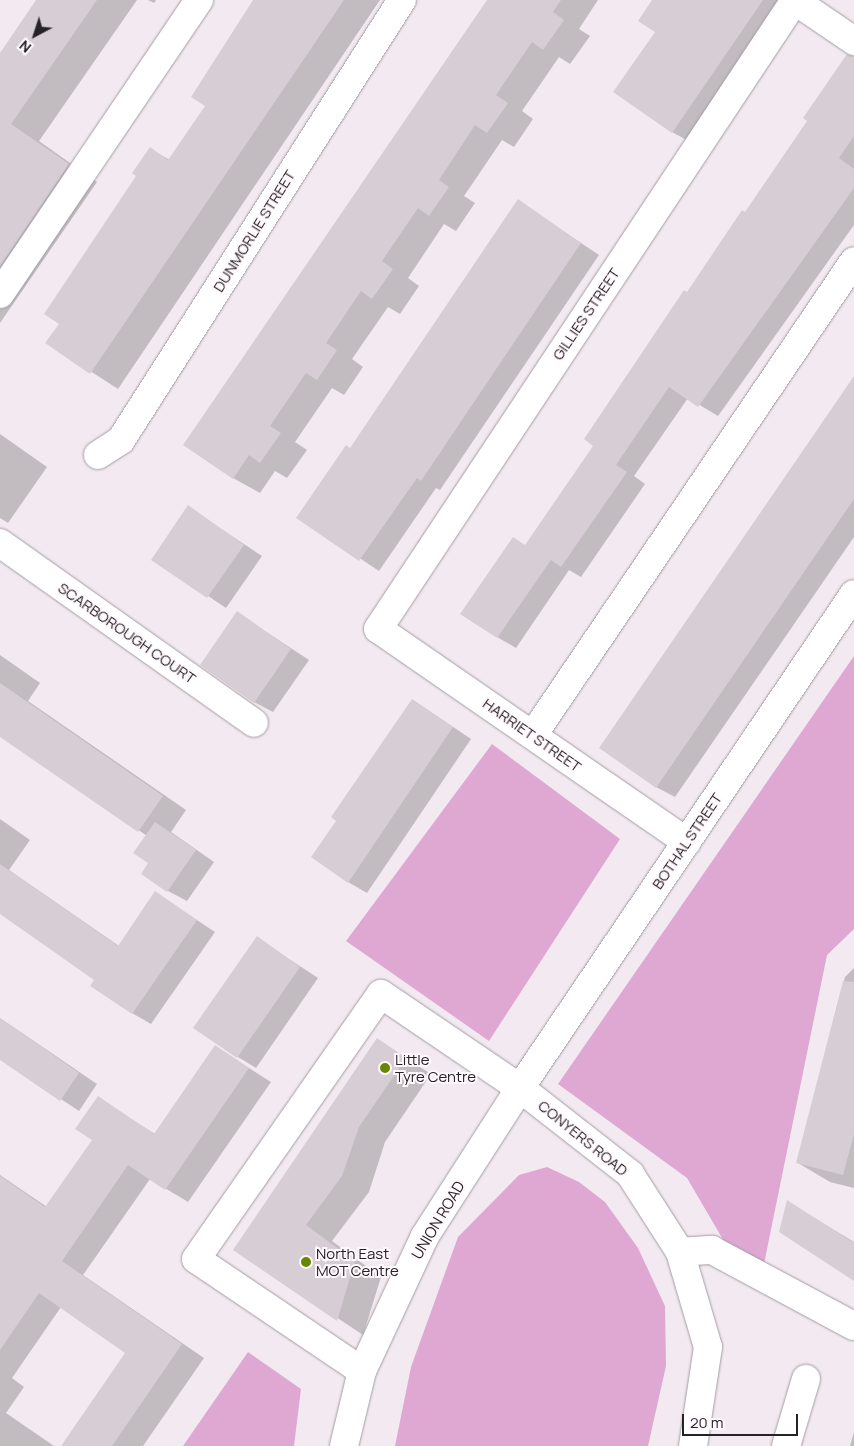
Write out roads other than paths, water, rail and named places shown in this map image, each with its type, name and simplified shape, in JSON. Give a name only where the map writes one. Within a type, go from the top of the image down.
[{"type":"street","points":[[0,294],[199,0]]},
{"type":"street","name":"DUNMORLIE STREET","points":[[98,455],[121,440],[402,0]]},
{"type":"street","points":[[794,0],[854,41]]},
{"type":"street","name":"GILLIES STREET","points":[[378,629],[794,0]]},
{"type":"street","points":[[533,736],[854,261]]},
{"type":"street","name":"SCARBOROUGH COURT","points":[[0,544],[254,723]]},
{"type":"street","name":"BOTHAL STREET","points":[[520,1088],[854,594]]},
{"type":"street","name":"HARRIET STREET","points":[[378,629],[687,842]]},
{"type":"street","name":"CONYERS ROAD","points":[[362,1371],[196,1259],[381,994],[520,1088],[630,1174],[680,1252],[708,1347],[693,1446]]},
{"type":"street","name":"UNION ROAD","points":[[344,1446],[362,1371],[425,1236],[520,1088]]},
{"type":"street","points":[[680,1252],[712,1250],[854,1326]]},
{"type":"street","points":[[786,1446],[806,1379]]},
{"type":"place","name":"Little Tyre Centre","points":[[385,1068]]},
{"type":"place","name":"North East MOT Centre","points":[[306,1262]]}]
